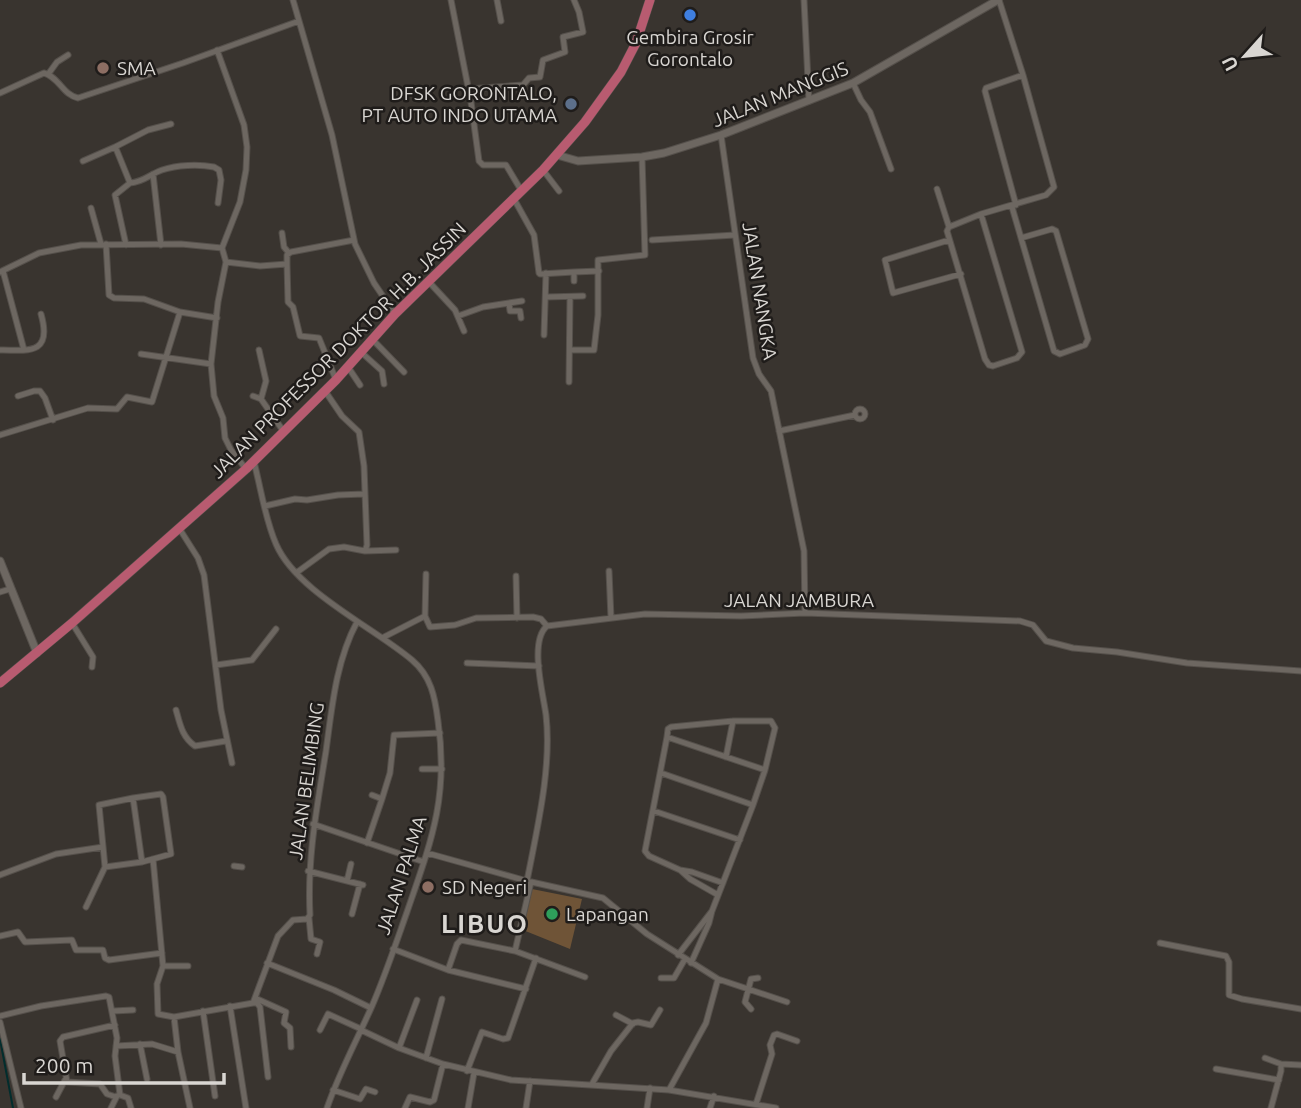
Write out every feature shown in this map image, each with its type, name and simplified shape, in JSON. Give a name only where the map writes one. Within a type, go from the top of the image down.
[{"type":"highway","name":"JALAN PROFESSOR DOKTOR H.B. JASSIN","points":[[0,683],[254,462],[326,391],[395,314],[543,170],[603,99],[621,72],[636,43],[650,0]]},
{"type":"street","points":[[293,0],[332,135],[354,240],[374,283],[395,314]]},
{"type":"street","points":[[452,0],[479,161],[483,165],[506,164],[522,190]]},
{"type":"street","points":[[497,0],[501,21]]},
{"type":"street","points":[[469,89],[523,85],[529,78],[540,77],[543,60],[565,52],[563,37],[583,32],[574,0]]},
{"type":"street","points":[[804,0],[809,101]]},
{"type":"street","points":[[949,227],[981,214],[1050,193],[1054,187],[1023,75],[998,0]]},
{"type":"street","name":"JALAN MANGGIS","points":[[557,155],[578,161],[642,157],[721,135],[853,83],[998,0]]},
{"type":"street","points":[[49,73],[67,93],[78,98],[183,64],[299,21]]},
{"type":"street","points":[[217,50],[244,125],[247,170],[240,202],[222,248],[226,262],[211,364],[214,400],[222,413],[225,438],[246,469]]},
{"type":"street","points":[[0,93],[39,74],[49,73],[57,62],[68,55]]},
{"type":"street","points":[[1021,238],[1056,230],[1088,339],[1084,345],[1060,354],[1054,351],[1021,238],[985,91],[986,88],[1023,75]]},
{"type":"street","points":[[853,83],[870,112],[891,169]]},
{"type":"street","points":[[83,161],[148,130],[171,124]]},
{"type":"street","name":"JALAN NANGKA","points":[[721,135],[753,358],[759,374],[771,391],[804,551],[805,613]]},
{"type":"street","points":[[114,147],[130,183]]},
{"type":"street","points":[[569,350],[594,350],[600,259],[645,255],[642,157]]},
{"type":"street","points":[[126,245],[116,195],[130,183],[144,181],[153,174],[170,168],[214,167],[219,170],[221,176],[218,203]]},
{"type":"street","points":[[543,170],[559,191]]},
{"type":"street","points":[[153,174],[161,245]]},
{"type":"street","points":[[937,189],[949,227],[948,240],[987,362],[993,366],[1017,358],[1022,352],[981,214]]},
{"type":"street","points":[[514,198],[536,242],[538,272],[598,271]]},
{"type":"street","points":[[91,208],[104,244],[109,295],[114,298],[144,299],[180,312],[217,318]]},
{"type":"street","points":[[282,233],[284,247],[289,253]]},
{"type":"street","points":[[652,240],[735,235]]},
{"type":"street","points":[[289,253],[354,240]]},
{"type":"street","points":[[948,240],[885,260],[893,293],[961,274]]},
{"type":"street","points":[[24,350],[2,271],[45,251],[81,245],[222,248]]},
{"type":"street","points":[[289,253],[288,302],[293,307],[300,336],[319,338],[336,380]]},
{"type":"street","points":[[226,262],[260,266],[287,264]]},
{"type":"street","points":[[574,272],[574,281]]},
{"type":"street","points":[[544,335],[546,273]]},
{"type":"street","points":[[429,282],[458,316],[464,331]]},
{"type":"street","points":[[546,297],[583,296]]},
{"type":"street","points":[[569,382],[570,297]]},
{"type":"street","points":[[458,316],[483,307],[522,301]]},
{"type":"street","points":[[509,303],[510,311],[520,311],[521,318]]},
{"type":"street","points":[[0,435],[88,408],[117,409],[127,397],[152,402],[180,312]]},
{"type":"street","points":[[0,350],[24,350],[41,344],[45,339],[41,314]]},
{"type":"street","points":[[373,341],[404,372]]},
{"type":"street","points":[[259,350],[266,381],[261,399]]},
{"type":"street","points":[[362,353],[382,371],[384,384]]},
{"type":"street","points":[[141,354],[211,364]]},
{"type":"street","points":[[348,367],[360,385]]},
{"type":"street","points":[[18,396],[40,391],[53,420]]},
{"type":"street","points":[[326,391],[342,416],[359,432],[364,466],[367,533],[365,551]]},
{"type":"street","points":[[253,396],[261,399],[284,432]]},
{"type":"street","points":[[779,431],[855,415]]},
{"type":"street","name":"JALAN PALMA","points":[[254,462],[275,544],[286,562],[357,622],[403,652],[426,674],[434,696],[440,733],[440,804],[427,853],[371,1008],[327,1108]]},
{"type":"street","points":[[265,506],[295,499],[364,494]]},
{"type":"street","points":[[179,528],[198,558],[204,575],[226,741],[232,763]]},
{"type":"street","points":[[296,573],[329,549],[344,547],[365,551],[396,550]]},
{"type":"street","points":[[0,561],[37,653]]},
{"type":"street","points":[[609,571],[611,618]]},
{"type":"street","points":[[426,574],[425,616],[433,627],[455,625],[475,618],[536,617],[547,626],[539,640],[547,743],[538,826],[515,951]]},
{"type":"street","points":[[516,576],[517,618]]},
{"type":"street","points":[[0,592],[10,589]]},
{"type":"street","name":"JALAN JAMBURA","points":[[547,626],[638,614],[741,616],[805,613],[1020,621],[1033,625],[1048,643],[1201,664],[1301,671]]},
{"type":"street","points":[[382,638],[425,616]]},
{"type":"street","name":"JALAN BELIMBING","points":[[317,954],[320,942],[311,939],[309,918],[313,824],[342,657],[357,622]]},
{"type":"street","points":[[72,623],[93,657],[92,667]]},
{"type":"street","points":[[216,665],[252,660],[276,629]]},
{"type":"street","points":[[467,663],[539,666]]},
{"type":"street","points":[[176,710],[183,734],[195,746],[226,741]]},
{"type":"street","points":[[661,978],[674,978],[688,961],[709,923],[765,770],[775,728],[773,722],[768,720],[733,721],[668,729],[645,851],[649,856],[680,870],[723,883]]},
{"type":"street","points":[[726,757],[733,721]]},
{"type":"street","points":[[367,842],[390,773],[394,735],[440,733]]},
{"type":"street","points":[[667,737],[765,770]]},
{"type":"street","points":[[422,769],[442,769]]},
{"type":"street","points":[[661,773],[753,805]]},
{"type":"street","points":[[86,907],[105,867],[99,805],[160,794],[163,797],[171,854],[142,862],[105,867]]},
{"type":"street","points":[[372,795],[382,799]]},
{"type":"street","points":[[133,797],[142,862]]},
{"type":"street","points":[[654,811],[740,841]]},
{"type":"street","points":[[313,824],[424,862]]},
{"type":"street","points":[[0,875],[56,855],[103,847]]},
{"type":"street","points":[[427,853],[603,898],[647,934],[718,979],[787,1002]]},
{"type":"street","points":[[153,859],[163,966],[157,984],[158,1014],[174,1017],[254,1000],[286,1012],[284,1023],[290,1028],[291,1046]]},
{"type":"street","points":[[347,881],[351,864]]},
{"type":"street","points":[[234,866],[242,867]]},
{"type":"street","points":[[680,870],[718,895]]},
{"type":"street","points":[[309,871],[361,885],[352,914]]},
{"type":"street","points":[[708,889],[712,879]]},
{"type":"street","points":[[678,955],[712,911]]},
{"type":"street","points":[[254,1000],[274,944],[290,922],[309,918]]},
{"type":"street","points":[[0,936],[20,932],[25,942],[72,940],[76,950],[103,950],[105,958],[109,960],[162,953]]},
{"type":"street","points":[[448,970],[461,940],[515,951],[585,977]]},
{"type":"street","points":[[1160,943],[1226,956],[1229,962],[1229,995],[1301,1009]]},
{"type":"street","points":[[393,949],[448,970],[526,989]]},
{"type":"street","points":[[482,1032],[508,1038],[536,958]]},
{"type":"street","points":[[267,963],[371,1008]]},
{"type":"street","points":[[163,966],[188,966]]},
{"type":"street","points":[[751,1009],[745,1002],[747,989],[751,979],[758,978]]},
{"type":"street","points":[[668,1090],[706,1023],[718,979]]},
{"type":"street","points":[[0,1016],[41,1006],[106,996],[109,998],[115,1024],[118,1096],[111,1108]]},
{"type":"street","points":[[426,1058],[442,999]]},
{"type":"street","points":[[254,1000],[260,1007],[268,1077]]},
{"type":"street","points":[[399,1048],[417,1000]]},
{"type":"street","points":[[230,1006],[246,1108]]},
{"type":"street","points":[[113,1011],[133,1010]]},
{"type":"street","points":[[592,1084],[611,1051],[633,1024],[638,1022],[651,1025],[660,1010]]},
{"type":"street","points":[[202,1011],[215,1096]]},
{"type":"street","points":[[320,1030],[328,1013],[399,1048],[443,1065],[471,1072],[530,1081],[668,1090],[714,1096],[741,1105],[756,1104],[776,1108]]},
{"type":"street","points":[[616,1015],[633,1024]]},
{"type":"street","points":[[174,1017],[178,1052],[190,1108]]},
{"type":"street","points":[[0,1022],[21,1108]]},
{"type":"street","points":[[56,1097],[65,1080],[61,1038],[115,1024]]},
{"type":"street","points":[[468,1108],[471,1072],[484,1027],[481,1024]]},
{"type":"street","points":[[756,1104],[772,1054],[770,1045],[774,1035],[797,1041]]},
{"type":"street","points":[[140,1044],[147,1079]]},
{"type":"street","points":[[116,1046],[152,1044],[178,1052]]},
{"type":"street","points":[[1265,1058],[1281,1064],[1301,1065]]},
{"type":"street","points":[[1271,1108],[1281,1064]]},
{"type":"street","points":[[405,1108],[410,1097],[429,1102],[434,1100],[443,1065]]},
{"type":"street","points":[[1216,1069],[1279,1080]]},
{"type":"street","points":[[65,1080],[69,1083],[100,1084],[107,1094],[128,1098],[131,1108]]},
{"type":"street","points":[[526,1108],[530,1081]]},
{"type":"street","points":[[647,1108],[650,1088]]},
{"type":"street","points":[[333,1090],[360,1099],[366,1089],[376,1092]]},
{"type":"street","points":[[710,1108],[714,1096]]},
{"type":"shaded area","name":"Lapangan","points":[[532,889],[582,899],[570,949],[523,930]]},
{"type":"waterway","points":[[0,1039],[13,1108]]},
{"type":"place","name":"Gembira Grosir Gorontalo","points":[[690,15]]},
{"type":"place","name":"SMA","points":[[103,68]]},
{"type":"place","name":"DFSK GORONTALO, PT AUTO INDO UTAMA","points":[[571,104]]},
{"type":"place","name":"SD Negeri","points":[[428,887]]},
{"type":"place","name":"Lapangan","points":[[552,914]]},
{"type":"district","name":"LIBUO","points":[[485,923]]}]
